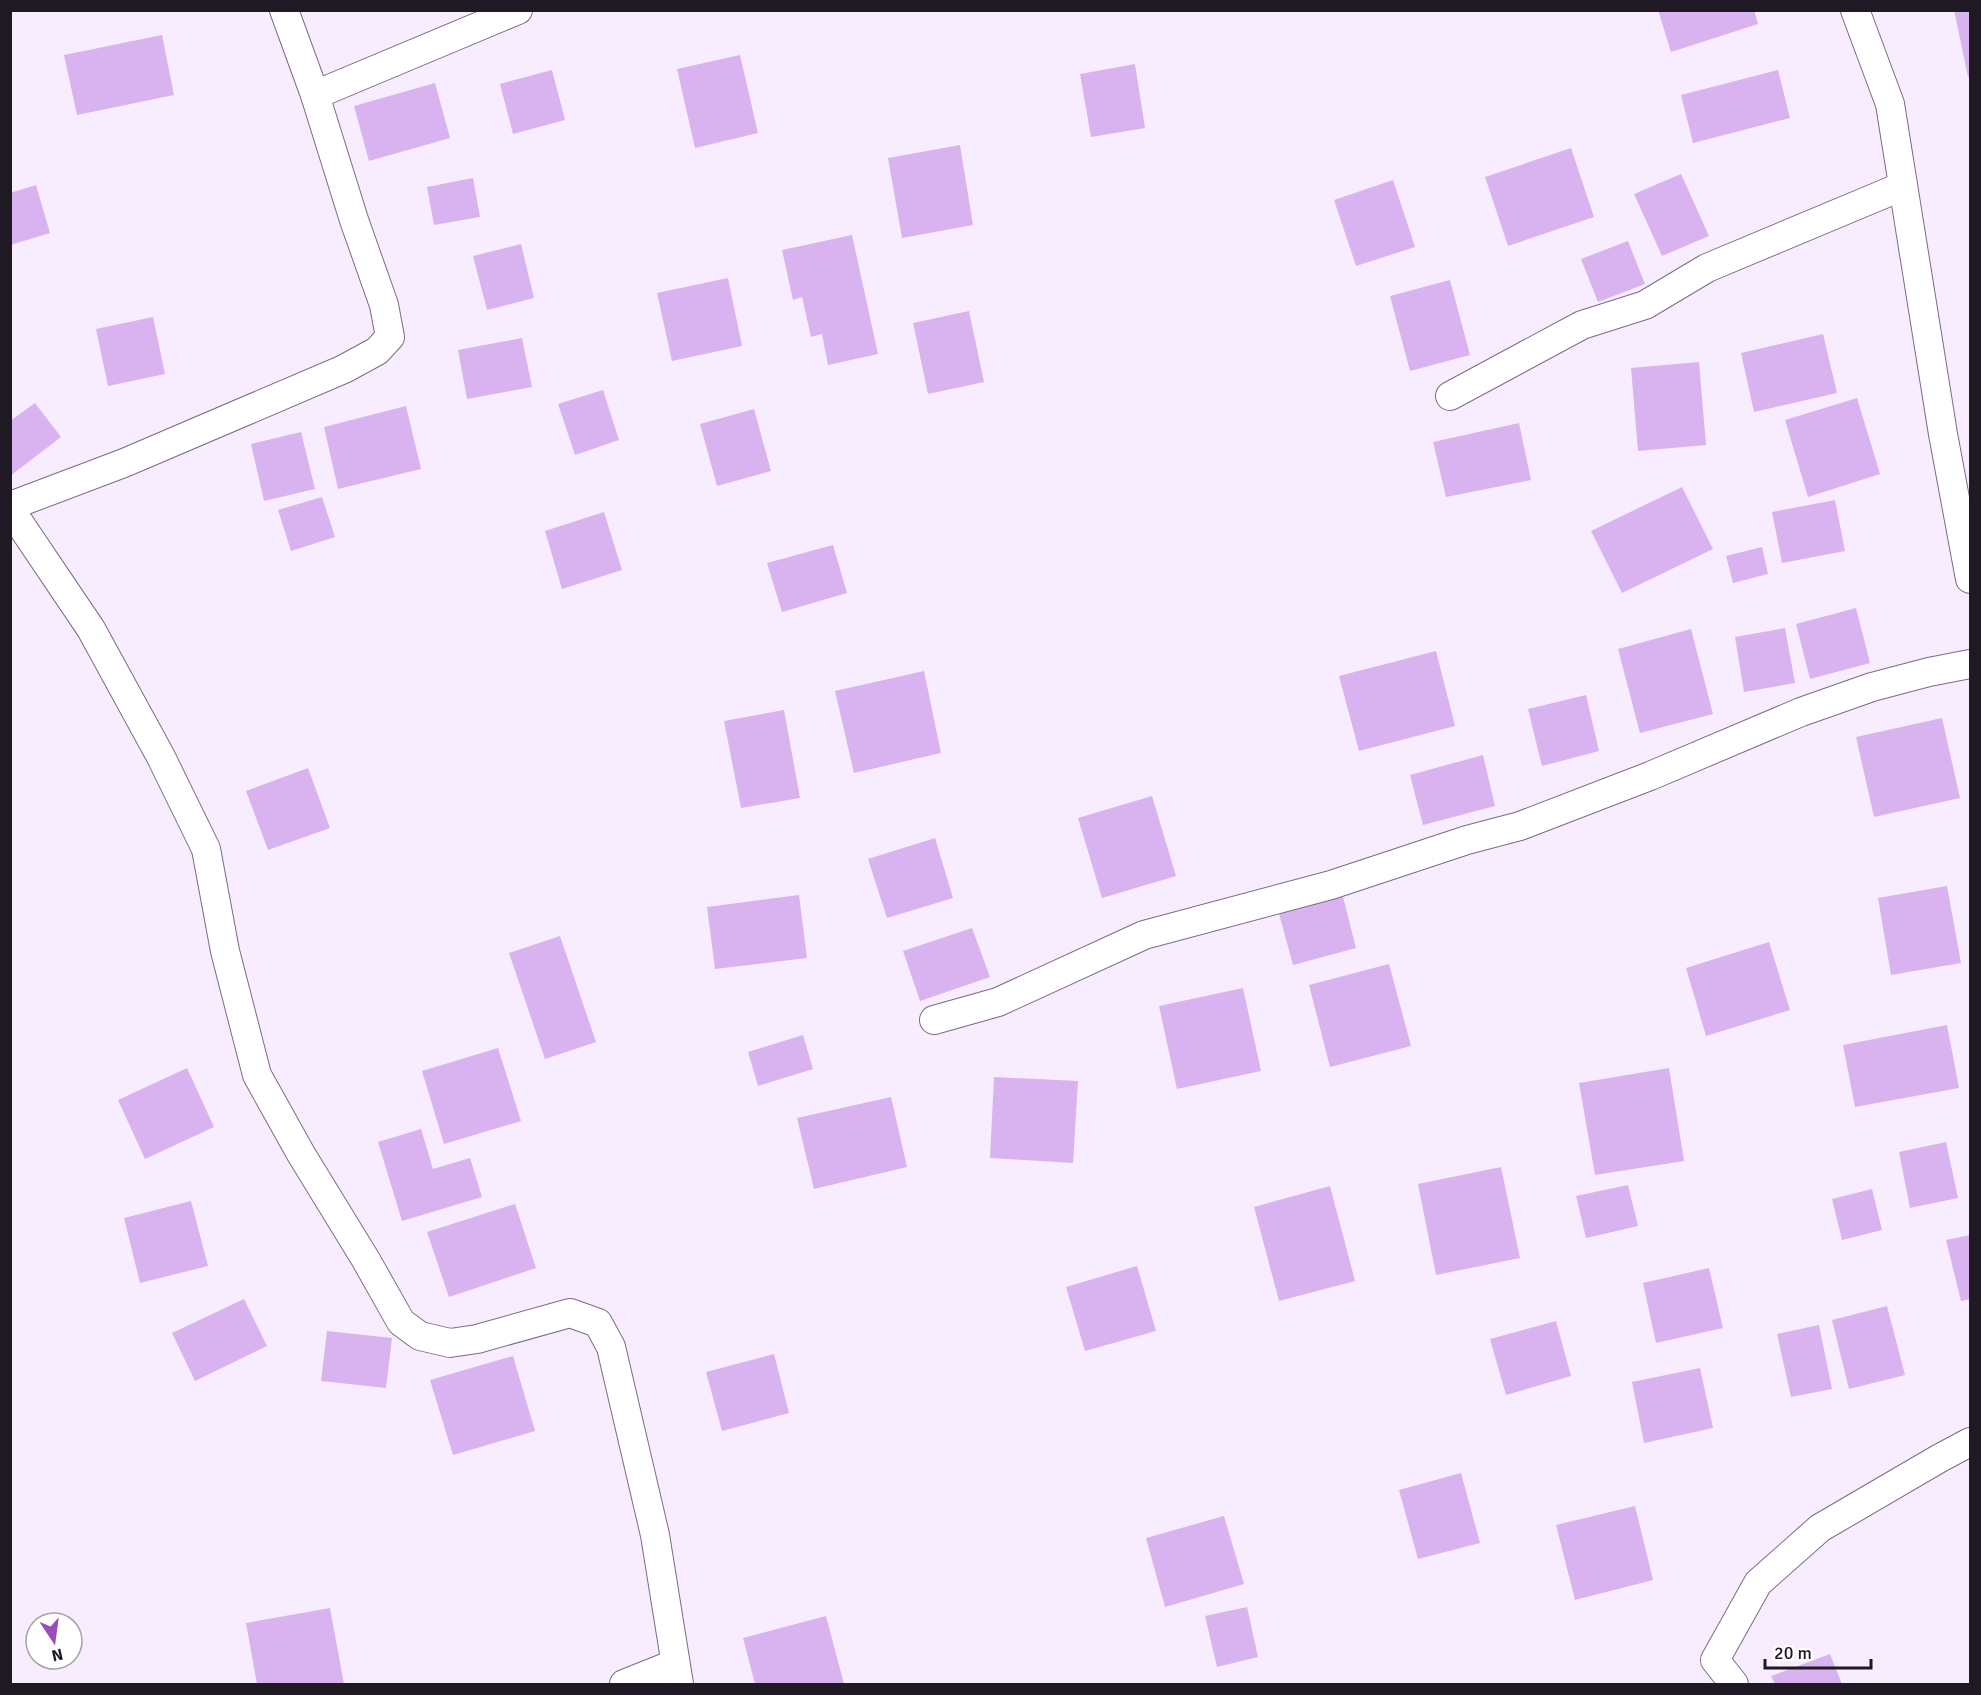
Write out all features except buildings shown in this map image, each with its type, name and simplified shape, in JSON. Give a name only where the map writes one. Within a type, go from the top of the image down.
[{"type":"street","points":[[284,10],[315,95],[354,220],[384,305],[390,337],[377,351],[344,369],[124,463],[10,507],[91,629],[161,757],[206,849],[225,951],[257,1075],[401,1322],[420,1336],[450,1343],[477,1339],[570,1313],[598,1323],[611,1347],[655,1535],[677,1674],[624,1684]]},
{"type":"street","points":[[315,95],[518,10]]},
{"type":"street","points":[[1855,10],[1890,104],[1943,434],[1971,579]]},
{"type":"street","points":[[1450,396],[1582,325],[1645,305],[1707,268],[1904,186]]},
{"type":"street","points":[[934,1020],[998,1002],[1144,935],[1331,885],[1467,840],[1520,826],[1650,776],[1801,712],[1872,687],[1971,664]]},
{"type":"street","points":[[1734,1684],[1715,1660],[1758,1583],[1820,1528],[1971,1442]]}]
